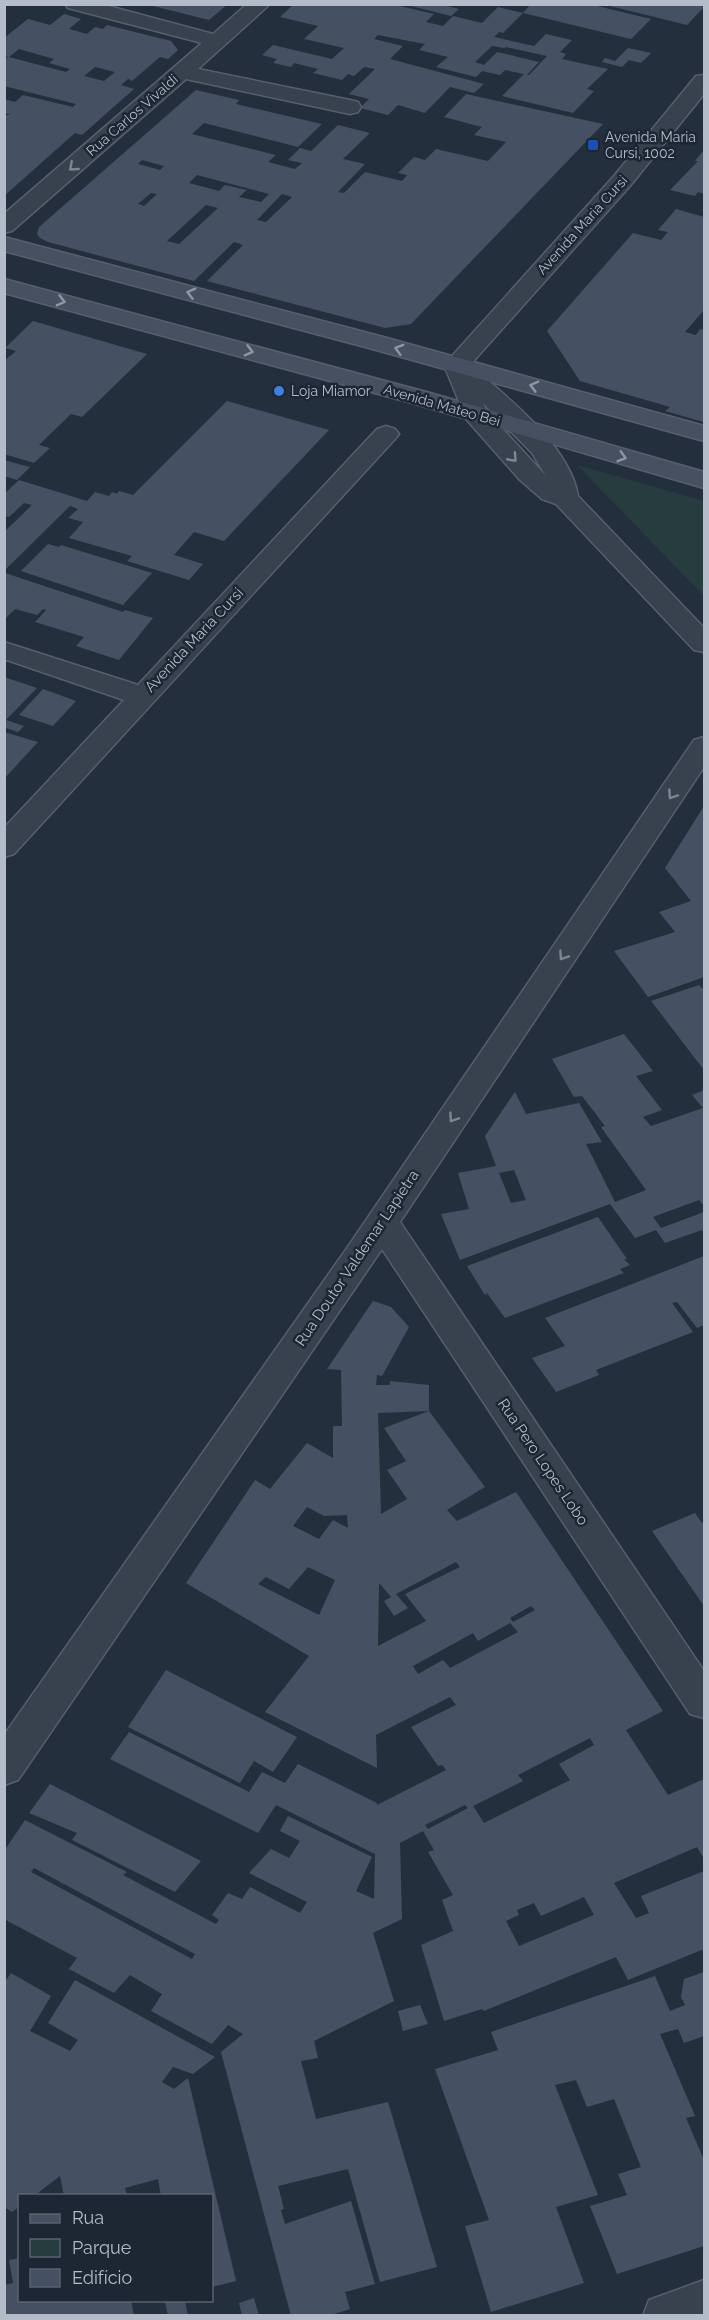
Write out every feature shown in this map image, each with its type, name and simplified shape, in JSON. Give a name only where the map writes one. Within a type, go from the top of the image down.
[{"type":"main road","points":[[4,244],[705,434]]},
{"type":"main road","name":"Avenida Mateo Bei","points":[[4,286],[345,377],[705,480]]},
{"type":"street","points":[[75,4],[217,41]]},
{"type":"street","name":"Rua Carlos Vivaldi","points":[[4,226],[260,4]]},
{"type":"street","points":[[182,72],[350,107]]},
{"type":"street","name":"Avenida Maria Cursi","points":[[456,365],[622,181],[705,81]]},
{"type":"street","points":[[456,365],[475,414],[528,474],[551,493],[565,498],[705,644]]},
{"type":"street","points":[[456,365],[524,429],[564,481],[565,498]]},
{"type":"street","name":"Avenida Maria Cursi","points":[[4,847],[386,434]]},
{"type":"street","points":[[4,650],[142,696]]},
{"type":"street","name":"Rua Doutor Valdemar Lapietra","points":[[4,1768],[382,1222],[705,746]]},
{"type":"street","name":"Rua Pero Lopes Lobo","points":[[382,1222],[705,1702]]},
{"type":"street","points":[[665,2316],[705,2303]]},
{"type":"green space","points":[[577,465],[704,501],[704,596]]},
{"type":"building","points":[[145,4],[228,4],[209,20]]},
{"type":"building","points":[[294,4],[391,4],[434,14],[426,22],[443,26],[453,16],[482,23],[498,7],[523,13],[503,33],[499,32],[494,37],[534,46],[546,34],[572,40],[560,52],[566,54],[562,59],[608,69],[587,89],[594,91],[573,113],[502,96],[524,74],[505,70],[500,75],[482,71],[476,77],[436,67],[448,57],[419,50],[425,44],[378,35],[374,39],[403,46],[390,59],[484,84],[474,93],[450,87],[425,113],[398,105],[388,115],[360,108],[369,99],[349,94],[375,69],[364,67],[354,76],[348,74],[342,80],[313,73],[318,69],[294,63],[291,67],[273,63],[277,59],[262,55],[273,45],[332,59],[344,48],[304,39],[318,26],[280,17]],"holes":[[[492,46],[506,47],[547,56],[529,75],[527,75],[539,62],[497,52],[484,65],[475,62]]]},
{"type":"building","points":[[403,4],[443,5],[459,9],[451,16]]},
{"type":"building","points":[[531,4],[589,4],[651,19],[631,39],[523,13]]},
{"type":"building","points":[[612,4],[692,4],[704,7],[687,25],[610,6]]},
{"type":"building","points":[[64,14],[81,19],[69,29],[87,34],[95,27],[103,29],[107,25],[171,41],[178,50],[168,59],[160,57],[132,81],[128,79],[121,85],[134,89],[82,135],[75,133],[4,196],[4,115],[11,115],[4,113],[4,99],[15,102],[23,95],[73,107],[76,104],[4,86],[4,60],[8,57],[4,56],[4,38],[28,19],[50,25]],"holes":[[[19,49],[54,59],[49,63],[70,69],[66,72],[9,57]],[[95,67],[115,72],[104,81],[84,76]]]},
{"type":"building","points":[[628,48],[651,53],[641,63],[629,60],[622,67],[602,62],[605,58],[615,61]]},
{"type":"building","points":[[196,90],[239,100],[236,104],[322,124],[298,147],[204,123],[192,134],[276,155],[268,162],[295,169],[302,163],[288,160],[300,148],[311,151],[338,125],[370,133],[343,159],[365,164],[338,192],[344,193],[365,172],[402,181],[407,175],[398,173],[414,157],[425,160],[436,149],[488,161],[506,142],[474,135],[482,127],[444,117],[466,94],[603,124],[411,324],[385,328],[207,281],[243,245],[234,242],[194,281],[48,242],[37,234],[39,227]],"holes":[[[142,160],[164,166],[160,170],[138,164]],[[197,175],[269,194],[261,202],[239,197],[247,190],[225,185],[219,191],[189,183]],[[151,193],[157,194],[144,206],[138,204]],[[282,194],[292,197],[266,222],[257,220]],[[206,205],[218,208],[179,244],[167,241]]]},
{"type":"building","points":[[704,150],[704,194],[698,192],[695,196],[670,190],[698,161],[695,161]]},
{"type":"building","points":[[676,209],[704,217],[704,310],[685,332],[696,335],[700,329],[704,330],[704,422],[665,411],[670,407],[580,381],[547,331],[633,233],[661,240],[668,232],[658,230]]},
{"type":"building","points":[[33,321],[147,354],[82,417],[71,414],[39,445],[50,448],[34,463],[4,454],[4,361],[16,351],[5,348]]},
{"type":"building","points":[[227,401],[329,430],[224,541],[194,532],[174,555],[203,564],[189,580],[127,561],[132,556],[69,538],[83,522],[68,518],[78,509],[70,506],[4,571],[4,532],[32,505],[24,503],[9,517],[4,516],[4,494],[19,480],[87,501],[95,492],[109,496],[112,492],[117,494],[119,491],[133,495]]},
{"type":"building","points":[[4,460],[30,467],[17,480],[4,476]]},
{"type":"building","points":[[48,544],[59,547],[61,545],[152,573],[123,605],[21,571]]},
{"type":"building","points":[[5,573],[123,612],[125,610],[153,618],[119,660],[76,646],[84,637],[35,622],[46,610],[43,609],[37,615],[15,609],[5,619]]},
{"type":"building","points":[[4,677],[37,688],[6,720],[24,726],[18,732],[6,728],[4,730]]},
{"type":"building","points":[[43,689],[76,701],[53,726],[19,715]]},
{"type":"building","points":[[4,732],[38,742],[4,779]]},
{"type":"building","points":[[704,806],[704,977],[648,997],[614,951],[675,932],[659,912],[691,901],[665,868]]},
{"type":"building","points":[[699,985],[704,990],[704,1070],[651,1001]]},
{"type":"building","points":[[624,1034],[653,1071],[636,1076],[662,1110],[643,1117],[651,1126],[703,1108],[692,1095],[704,1090],[704,1203],[702,1204],[699,1200],[653,1217],[661,1228],[704,1212],[704,1233],[702,1230],[665,1243],[656,1230],[635,1238],[610,1204],[460,1260],[441,1214],[469,1209],[458,1173],[496,1166],[485,1136],[515,1092],[526,1114],[579,1103],[602,1142],[586,1144],[615,1202],[646,1190],[601,1127],[605,1126],[582,1096],[574,1097],[552,1059]],"holes":[[[514,1170],[526,1200],[511,1203],[499,1173]]]},
{"type":"building","points":[[598,1217],[630,1265],[620,1269],[624,1273],[505,1318],[487,1293],[485,1295],[467,1266]]},
{"type":"building","points":[[704,1256],[704,1325],[697,1328],[677,1302],[672,1303],[693,1332],[596,1370],[599,1375],[556,1392],[532,1358],[565,1346],[545,1318]]},
{"type":"building","points":[[373,1301],[391,1307],[409,1327],[382,1376],[377,1375],[376,1385],[390,1385],[390,1381],[429,1385],[429,1411],[485,1487],[447,1510],[457,1521],[516,1492],[663,1711],[626,1730],[668,1795],[704,1779],[704,1859],[697,1847],[614,1883],[636,1918],[649,1913],[641,1896],[704,1871],[704,1949],[628,1980],[616,1957],[484,2011],[482,2009],[444,2021],[421,1945],[453,1931],[442,1900],[453,1895],[428,1852],[434,1850],[423,1831],[400,1843],[402,1919],[373,1933],[394,2001],[314,2041],[318,2058],[301,2061],[316,2119],[388,2102],[437,2267],[380,2282],[348,2169],[278,2186],[285,2224],[351,2201],[375,2284],[345,2292],[350,2309],[328,2316],[291,2316],[221,2052],[243,2034],[228,2025],[212,2044],[151,2011],[162,1994],[130,1975],[114,1993],[69,1969],[77,1958],[4,1919],[4,1851],[25,1820],[127,1872],[123,1875],[216,1924],[219,1920],[212,1915],[228,1893],[242,1899],[250,1887],[300,1913],[307,1902],[249,1873],[271,1849],[289,1858],[300,1841],[280,1831],[288,1816],[372,1857],[356,1891],[374,1899],[375,1854],[276,1805],[258,1833],[110,1759],[129,1732],[249,1792],[262,1772],[285,1783],[298,1764],[377,1805],[446,1770],[442,1765],[438,1766],[411,1727],[456,1705],[450,1697],[376,1735],[377,1768],[265,1712],[309,1656],[186,1583],[255,1480],[270,1489],[307,1443],[333,1458],[333,1426],[342,1426],[341,1370],[327,1369]],"holes":[[[429,1411],[384,1428],[406,1461],[387,1470],[407,1499],[381,1514],[378,1413]],[[307,1507],[324,1516],[347,1515],[348,1528],[333,1520],[319,1539],[293,1526]],[[456,1562],[460,1567],[405,1594],[426,1621],[378,1646],[379,1583],[391,1597],[384,1601],[394,1616],[408,1608],[396,1594]],[[308,1567],[335,1580],[319,1615],[258,1584],[266,1577],[289,1589]],[[531,1606],[535,1610],[513,1622],[510,1618]],[[510,1623],[518,1632],[450,1668],[443,1660],[418,1674],[413,1666],[473,1633],[478,1641]],[[590,1738],[594,1745],[559,1764],[570,1780],[484,1823],[473,1806],[523,1781],[518,1775]],[[465,1805],[468,1808],[428,1829],[425,1825]],[[34,1868],[195,1954],[192,1959],[31,1872]],[[584,1897],[594,1915],[519,1946],[506,1921],[519,1915],[517,1910],[534,1903],[541,1916]]]},
{"type":"building","points":[[695,1513],[702,1523],[704,1522],[704,1606],[652,1531]]},
{"type":"building","points":[[166,1670],[297,1737],[273,1772],[254,1761],[240,1783],[128,1727]]},
{"type":"building","points":[[50,1784],[201,1861],[175,1892],[72,1840],[77,1833],[29,1813]]},
{"type":"building","points":[[704,1972],[704,2036],[684,2043],[678,2029],[660,2034],[695,2116],[686,2118],[704,2160],[704,2246],[617,2274],[590,2206],[627,2195],[618,2174],[641,2167],[614,2099],[587,2107],[576,2080],[555,2085],[598,2195],[556,2207],[584,2283],[491,2312],[465,2226],[489,2220],[435,2069],[498,2050],[491,2032],[655,1976],[670,2011],[685,2005],[681,1997],[684,1979]]},
{"type":"building","points":[[11,1973],[51,1996],[30,2031],[70,2051],[78,2040],[48,2023],[75,1980],[215,2057],[193,2074],[173,2067],[162,2082],[174,2089],[188,2078],[236,2281],[213,2287],[213,2194],[161,2194],[158,2179],[125,2188],[126,2194],[64,2194],[60,2176],[37,2194],[18,2194],[18,2208],[12,2212],[4,2207],[4,1983]]},
{"type":"building","points":[[420,2005],[428,2024],[403,2031],[398,2011]]},
{"type":"building","points":[[18,2258],[18,2302],[131,2302],[134,2316],[4,2316],[4,2285],[13,2283],[9,2260]]},
{"type":"building","points":[[254,2298],[259,2316],[242,2316],[239,2303]]},
{"type":"building","points":[[165,2302],[185,2302],[188,2316],[168,2316]]},
{"type":"place","name":"Avenida Maria Cursi, 1002","points":[[593,145]]},
{"type":"place","name":"Loja Miamor","points":[[279,391]]}]
